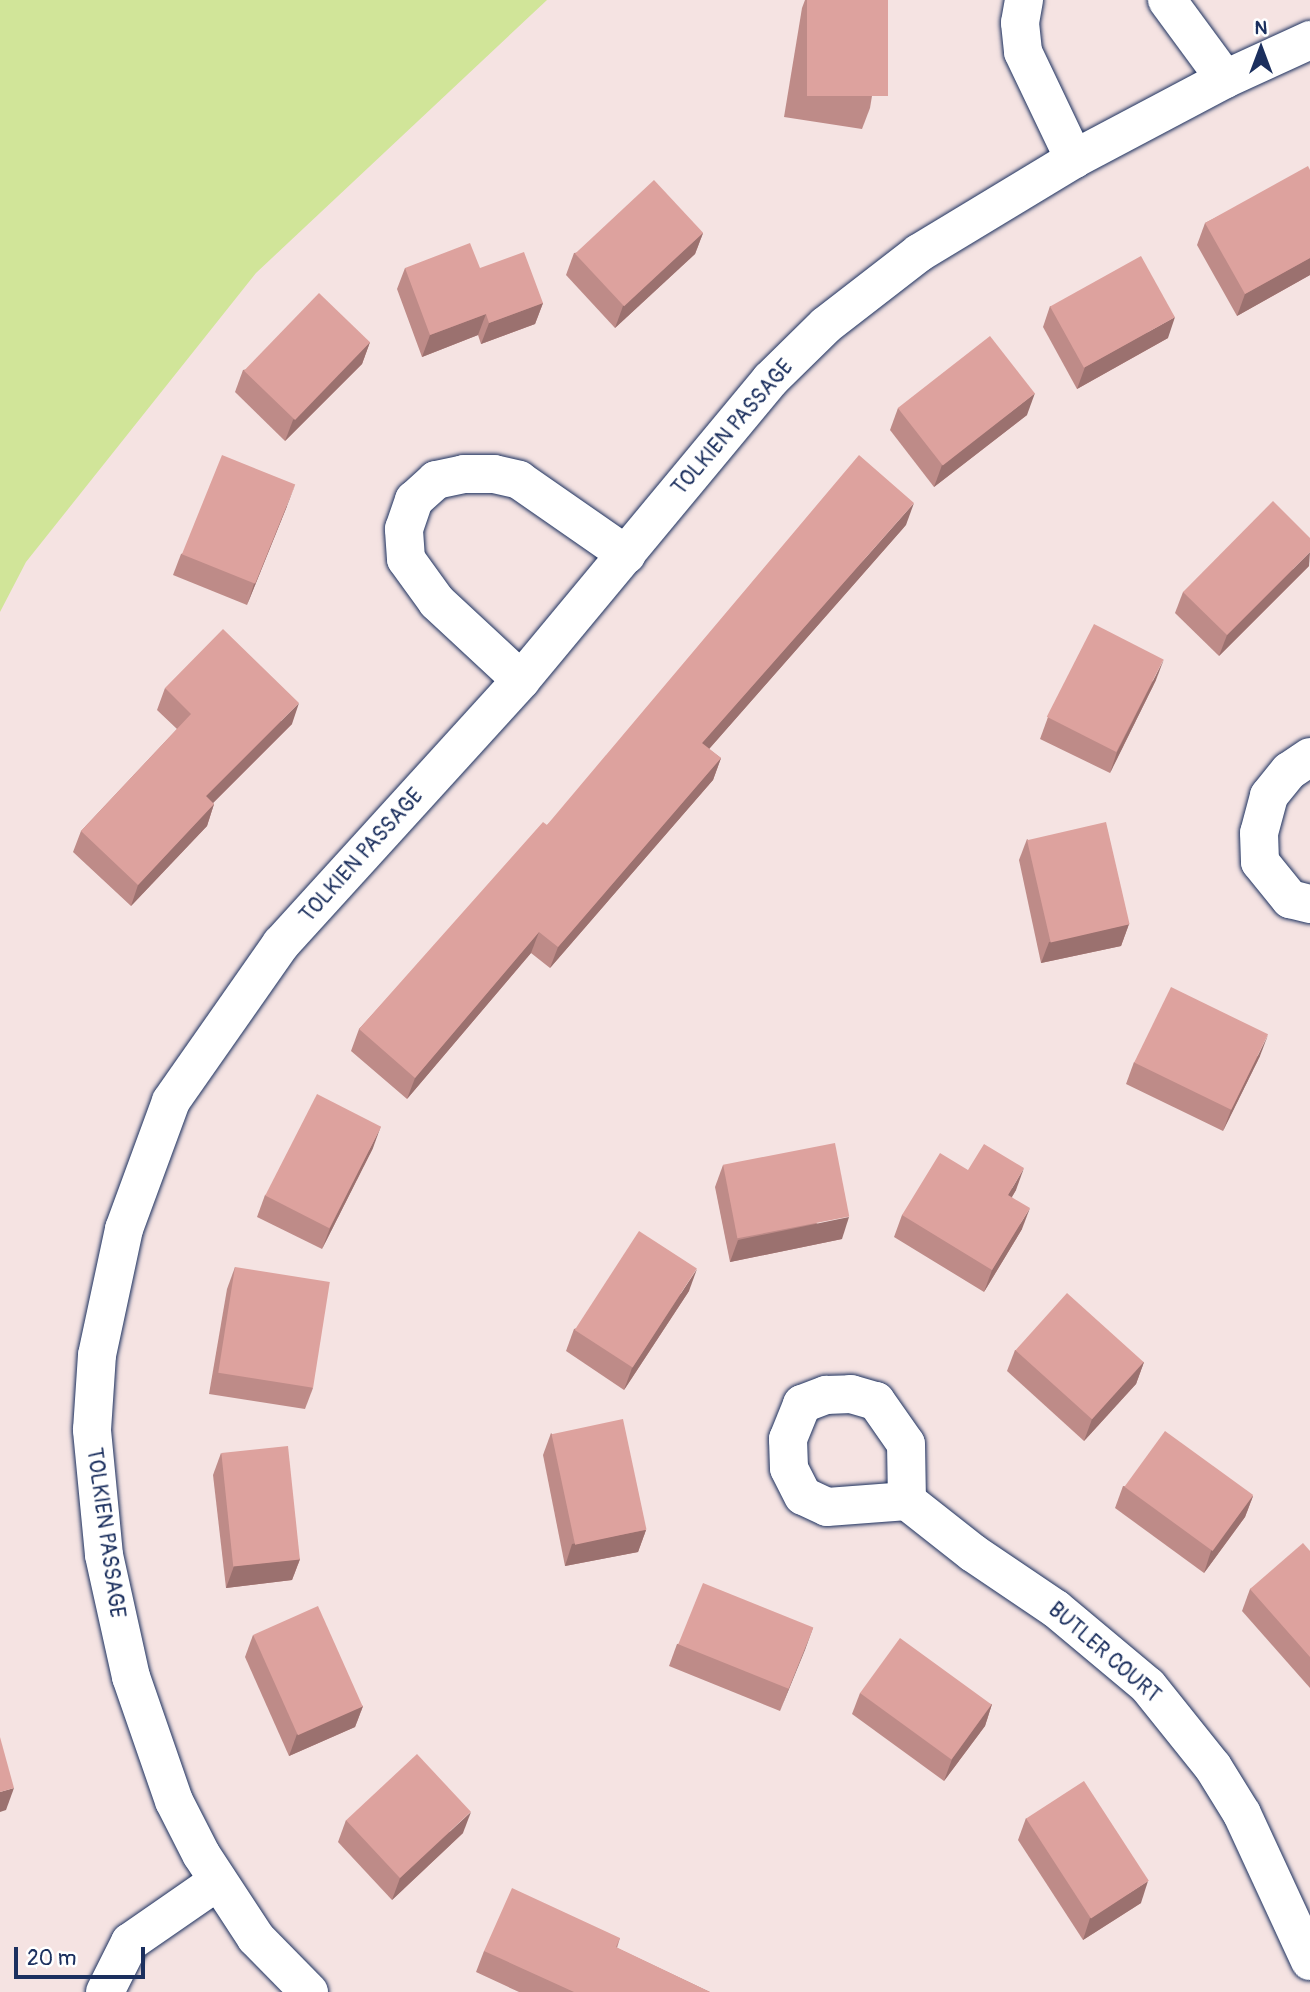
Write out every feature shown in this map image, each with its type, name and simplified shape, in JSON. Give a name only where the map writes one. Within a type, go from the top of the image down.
[{"type":"street","points":[[1024,0],[1020,23],[1023,52],[1074,159]]},
{"type":"street","points":[[1167,0],[1225,79]]},
{"type":"street","name":"TOLKIEN PASSAGE","points":[[304,1990],[256,1938],[218,1881],[174,1801],[115,1618],[104,1555],[92,1430],[97,1355],[124,1229],[171,1101],[242,996],[281,944],[329,896],[521,680],[770,380],[826,325],[919,253],[1074,159],[1225,79],[1310,40]]},
{"type":"street","points":[[521,680],[437,601],[406,559],[404,529],[414,500],[436,480],[464,474],[519,480],[626,555]]},
{"type":"street","points":[[1310,757],[1289,771],[1269,796],[1259,833],[1260,862],[1290,899],[1310,904]]},
{"type":"street","name":"BUTLER COURT","points":[[908,1501],[973,1553],[1056,1609],[1148,1686],[1178,1721],[1242,1814],[1310,1961]]},
{"type":"street","points":[[105,1992],[130,1942],[218,1881]]},
{"type":"green space","points":[[0,0],[547,0],[256,273],[26,562],[0,612]]},
{"type":"building","points":[[807,0],[888,0],[888,96],[807,96]]},
{"type":"building","points":[[1308,166],[1310,258],[1245,294],[1205,223]]},
{"type":"building","points":[[654,180],[703,233],[624,306],[575,254]]},
{"type":"building","points":[[470,243],[480,268],[524,252],[543,303],[489,323],[486,314],[430,335],[405,268]]},
{"type":"building","points":[[1141,256],[1175,317],[1084,368],[1050,306]]},
{"type":"building","points":[[319,293],[370,342],[295,420],[244,371]]},
{"type":"building","points":[[990,336],[1035,394],[943,466],[898,408]]},
{"type":"building","points":[[222,455],[295,485],[255,584],[182,554]]},
{"type":"building","points":[[859,455],[914,503],[702,743],[721,758],[558,947],[539,932],[415,1078],[359,1029],[543,822],[547,825]]},
{"type":"building","points":[[1273,501],[1310,538],[1310,552],[1227,635],[1183,592]]},
{"type":"building","points":[[1094,624],[1163,659],[1116,752],[1047,717]]},
{"type":"building","points":[[223,629],[299,703],[206,796],[214,804],[138,885],[81,831],[191,714],[165,688]]},
{"type":"building","points":[[1106,822],[1130,924],[1051,943],[1027,840]]},
{"type":"building","points":[[1171,987],[1268,1034],[1231,1110],[1134,1062]]},
{"type":"building","points":[[317,1094],[381,1127],[329,1228],[265,1196]]},
{"type":"building","points":[[835,1143],[849,1217],[737,1238],[723,1165]]},
{"type":"building","points":[[984,1144],[1024,1168],[1008,1195],[1030,1208],[992,1270],[902,1215],[940,1153],[968,1170]]},
{"type":"building","points":[[639,1231],[697,1269],[633,1368],[575,1330]]},
{"type":"building","points":[[235,1267],[330,1282],[313,1388],[218,1373]]},
{"type":"building","points":[[1067,1293],[1144,1362],[1092,1419],[1015,1350]]},
{"type":"building","points":[[623,1419],[646,1530],[575,1545],[552,1434]]},
{"type":"building","points":[[1165,1431],[1253,1495],[1213,1551],[1124,1487]]},
{"type":"building","points":[[288,1446],[300,1559],[233,1566],[221,1453]]},
{"type":"building","points":[[1303,1543],[1310,1551],[1310,1657],[1250,1589]]},
{"type":"building","points":[[703,1583],[813,1628],[789,1689],[678,1644]]},
{"type":"building","points":[[318,1606],[363,1706],[298,1735],[253,1635]]},
{"type":"building","points":[[900,1638],[991,1704],[951,1759],[860,1693]]},
{"type":"building","points":[[0,1737],[14,1788],[0,1792]]},
{"type":"building","points":[[417,1754],[471,1812],[400,1878],[346,1820]]},
{"type":"building","points":[[1084,1781],[1149,1881],[1091,1918],[1026,1819]]},
{"type":"building","points":[[512,1888],[620,1938],[616,1947],[710,1992],[574,1992],[484,1951]]}]
